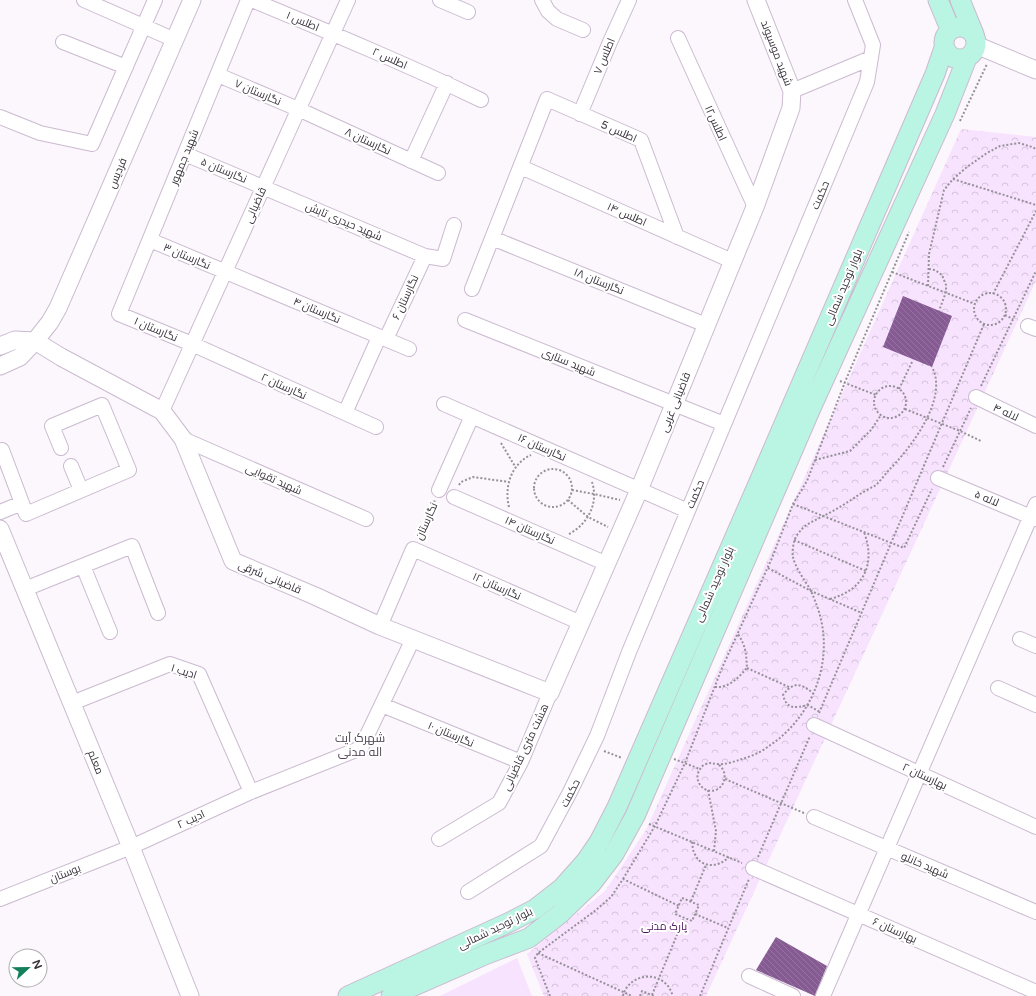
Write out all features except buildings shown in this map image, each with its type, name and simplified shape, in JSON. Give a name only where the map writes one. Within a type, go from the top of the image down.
[{"type":"main road","points":[[938,0],[950,29]]},
{"type":"main road","points":[[960,0],[978,47]]},
{"type":"main road","points":[[956,26],[963,26],[969,29],[978,47],[960,60],[953,58],[948,54],[944,48],[943,41],[945,35],[950,29],[956,26]]},
{"type":"main road","name":"بلوار توحید شمالی","points":[[391,996],[487,954],[529,938],[560,914],[591,884],[614,854],[635,816],[826,375],[884,268],[945,114],[978,47]]},
{"type":"main road","name":"بلوار توحید شمالی","points":[[348,996],[510,922],[535,909],[562,888],[586,861],[599,842],[636,764],[761,477],[932,82],[944,48]]},
{"type":"street","points":[[84,0],[175,40]]},
{"type":"street","points":[[0,117],[40,133],[92,144],[155,0]]},
{"type":"street","name":"فردیس","points":[[0,366],[20,357],[35,342],[50,322],[63,300],[72,276],[192,0]]},
{"type":"street","name":"شهید جمهور","points":[[120,314],[248,0]]},
{"type":"street","name":"اطلس ۱","points":[[252,0],[332,34]]},
{"type":"street","name":"قاضیانی","points":[[162,411],[348,0]]},
{"type":"street","points":[[440,0],[466,6]]},
{"type":"street","points":[[542,0],[548,11],[557,19],[584,30]]},
{"type":"street","name":"اطلس ۷","points":[[580,114],[629,0]]},
{"type":"street","name":"شهید موسیوند","points":[[756,0],[792,91],[791,108]]},
{"type":"street","name":"حکمت","points":[[468,892],[541,846],[570,792],[597,736],[629,652],[867,82],[873,45],[855,0]]},
{"type":"street","name":"اطلس ۲","points":[[332,34],[447,83],[481,100]]},
{"type":"street","name":"اطلس۱۲","points":[[678,38],[755,207]]},
{"type":"street","points":[[62,42],[126,67]]},
{"type":"street","points":[[978,47],[1036,70]]},
{"type":"street","points":[[792,91],[871,58]]},
{"type":"street","name":"نگارستان ۷","points":[[218,75],[298,109]]},
{"type":"street","points":[[411,161],[447,83]]},
{"type":"street","name":"اطلس 5","points":[[521,167],[547,99],[641,140],[678,237]]},
{"type":"street","name":"قاضیانی غربی","points":[[550,693],[639,490],[755,207],[791,108]]},
{"type":"street","name":"نگارستان ۸","points":[[298,109],[438,173]]},
{"type":"street","name":"نگارستان ۵","points":[[185,154],[263,187]]},
{"type":"street","points":[[472,289],[521,167]]},
{"type":"street","name":"اطلس ۱۴","points":[[521,167],[732,262]]},
{"type":"street","name":"شهید حیدری تابش","points":[[263,187],[425,256],[443,259],[454,225]]},
{"type":"street","name":"نگارستان ۱۸","points":[[492,238],[706,325]]},
{"type":"street","name":"نگارستان ۳","points":[[150,240],[225,271]]},
{"type":"street","name":"نگارستان ۶","points":[[345,413],[425,256]]},
{"type":"street","name":"نگارستان ۴","points":[[225,271],[409,349]]},
{"type":"street","name":"نگارستان ۱","points":[[120,314],[192,344]]},
{"type":"street","name":"شهید ستاری","points":[[465,320],[724,424]]},
{"type":"street","points":[[0,346],[16,340],[35,342]]},
{"type":"street","name":"قاضیانی شرقی","points":[[35,342],[162,411],[183,439],[233,561],[380,626],[550,693]]},
{"type":"street","name":"نگارستان ۲","points":[[192,344],[376,427]]},
{"type":"street","name":"لاله ۴","points":[[976,397],[1036,426]]},
{"type":"street","name":"نگارستان ۱۶","points":[[444,404],[688,511]]},
{"type":"street","points":[[2,450],[26,514],[129,470],[102,405],[52,426],[60,448]]},
{"type":"street","name":"نگارستان","points":[[439,490],[472,416]]},
{"type":"street","name":"شهید تقوایی","points":[[183,439],[366,519]]},
{"type":"street","points":[[71,466],[81,490]]},
{"type":"street","name":"لاله ۵","points":[[938,478],[1033,518]]},
{"type":"street","name":"نگارستان ۱۴","points":[[454,497],[607,564]]},
{"type":"street","points":[[0,512],[22,503]]},
{"type":"street","points":[[823,996],[919,774],[1033,518],[1036,504]]},
{"type":"street","name":"معلم","points":[[0,529],[4,550],[25,589],[131,847],[190,996]]},
{"type":"street","points":[[25,589],[132,546],[158,613]]},
{"type":"street","name":"نگارستان","points":[[380,626],[413,549]]},
{"type":"street","name":"نگارستان ۱۲","points":[[413,549],[581,623]]},
{"type":"street","points":[[83,566],[110,632]]},
{"type":"street","name":"ادیب ۲","points":[[131,847],[251,792],[362,748],[413,639]]},
{"type":"street","points":[[1020,639],[1036,646]]},
{"type":"street","name":"ادیب ۱","points":[[72,703],[170,664],[200,674],[251,792]]},
{"type":"street","points":[[998,688],[1036,705]]},
{"type":"street","name":"هشت متری قاضیانی","points":[[439,839],[499,803],[521,762],[550,693]]},
{"type":"street","name":"نگارستان ۱۰","points":[[382,705],[521,762]]},
{"type":"street","name":"بهارستان ۲","points":[[814,725],[1036,827]]},
{"type":"street","name":"شهید خانلو","points":[[814,817],[1036,912]]},
{"type":"street","name":"بوستان","points":[[0,899],[131,847]]},
{"type":"street","name":"بهارستان ۶","points":[[754,868],[1036,992]]},
{"type":"street","points":[[749,976],[793,996]]},
{"type":"path","points":[[959,122],[978,47]]},
{"type":"path","points":[[928,286],[929,254],[944,190],[953,179],[967,167],[982,156],[1000,146],[1020,143],[1036,149]]},
{"type":"path","points":[[953,179],[1036,204]]},
{"type":"path","points":[[993,294],[1036,211]]},
{"type":"path","points":[[550,996],[534,958],[538,953],[611,897],[655,826],[684,763],[715,687],[768,568],[793,504],[807,481],[884,268],[910,230]]},
{"type":"path","points":[[884,268],[975,304]]},
{"type":"path","points":[[928,269],[935,270],[942,275],[946,285],[946,292],[939,311]]},
{"type":"path","points":[[793,504],[904,548],[1036,271]]},
{"type":"path","points":[[993,294],[998,295],[1005,304],[1005,315],[999,323],[994,325],[984,324],[980,322],[975,313],[975,304],[982,296],[993,294]]},
{"type":"path","points":[[700,996],[984,324]]},
{"type":"path","points":[[899,389],[913,360]]},
{"type":"path","points":[[719,765],[736,761],[768,747],[795,724],[814,694],[823,660],[824,642],[822,624],[811,591],[800,573],[793,557],[794,540],[802,530],[812,522],[876,484],[899,460],[914,440],[927,418],[934,401],[936,374],[932,367]]},
{"type":"path","points":[[826,375],[876,395]]},
{"type":"path","points":[[889,386],[899,389],[903,393],[906,403],[902,413],[894,418],[888,418],[881,415],[876,410],[874,405],[874,400],[879,390],[889,386]]},
{"type":"path","points":[[905,408],[981,440]]},
{"type":"path","points":[[815,460],[850,451],[872,430],[881,415]]},
{"type":"path","points":[[493,425],[494,433],[516,468]]},
{"type":"path","points":[[522,527],[514,517],[509,506],[507,494],[512,474],[528,457],[544,451],[552,451]]},
{"type":"path","points":[[546,538],[562,536],[577,529],[583,524],[592,510],[594,494],[591,478],[582,464]]},
{"type":"path","points":[[552,469],[563,472],[570,480],[572,490],[568,500],[560,506],[554,507],[540,501],[535,492],[536,481],[542,473],[552,469]]},
{"type":"path","points":[[454,497],[461,482],[473,477],[509,482]]},
{"type":"path","name":"نگارستان","points":[[413,549],[439,490]]},
{"type":"path","points":[[572,490],[618,500],[632,506]]},
{"type":"path","points":[[568,500],[588,517],[621,531]]},
{"type":"path","points":[[829,599],[841,596],[851,590],[860,582],[866,571],[869,552],[864,532]]},
{"type":"path","points":[[794,540],[866,571]]},
{"type":"path","points":[[768,568],[811,591],[862,613]]},
{"type":"path","points":[[715,687],[722,687],[738,678],[747,668],[744,643],[738,634]]},
{"type":"path","points":[[747,668],[788,687]]},
{"type":"path","points":[[814,694],[805,686],[796,684],[788,687],[783,695],[785,701],[790,706],[795,707],[808,705],[820,712]]},
{"type":"path","points":[[592,746],[636,764]]},
{"type":"path","points":[[661,754],[700,769]]},
{"type":"path","points":[[712,762],[719,765],[724,771],[725,778],[722,786],[716,790],[708,790],[700,786],[697,777],[700,769],[705,764],[712,762]]},
{"type":"path","points":[[725,778],[814,817]]},
{"type":"path","points":[[708,790],[716,831],[714,851]]},
{"type":"path","points":[[649,824],[754,868]]},
{"type":"path","points":[[692,842],[693,852],[698,860],[706,865],[719,865],[729,858]]},
{"type":"path","points":[[691,901],[706,865]]},
{"type":"path","points":[[623,879],[679,906]]},
{"type":"path","points":[[682,898],[699,905],[692,921],[675,914],[679,906],[682,898]]},
{"type":"path","points":[[695,914],[728,928]]},
{"type":"path","points":[[640,996],[642,991],[653,995],[658,978],[684,918]]},
{"type":"path","points":[[538,953],[632,996]]},
{"type":"path","points":[[623,996],[628,985],[642,977],[650,976],[658,978],[665,983],[673,996]]},
{"type":"green space","name":"پارک مدنی","points":[[961,129],[1036,137],[1036,281],[706,996],[544,996],[527,954],[605,891],[646,830]]},
{"type":"green space","points":[[517,958],[532,996],[440,996]]},
{"type":"district","name":"شهرک آیت اله مدنی","points":[[360,745]]}]
